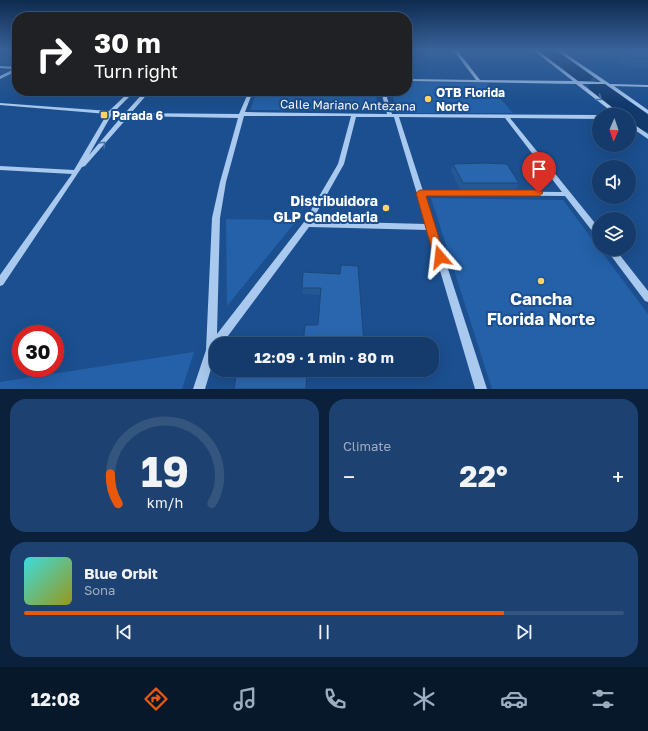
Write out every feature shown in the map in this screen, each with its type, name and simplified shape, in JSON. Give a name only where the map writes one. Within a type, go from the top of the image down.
[{"type":"street","points":[[469,68],[479,81]]},
{"type":"street","points":[[559,68],[610,108]]},
{"type":"street","points":[[585,68],[648,112]]},
{"type":"street","points":[[0,78],[12,72]]},
{"type":"street","points":[[412,80],[577,82],[648,86]]},
{"type":"street","points":[[0,280],[76,172],[111,112],[128,96]]},
{"type":"street","points":[[0,168],[76,172],[108,139],[126,114],[143,96]]},
{"type":"street","points":[[211,337],[216,218],[223,182],[241,115],[249,96]]},
{"type":"street","points":[[386,96],[420,193],[481,389]]},
{"type":"street","name":"Calle Mariano Antezana","points":[[0,104],[126,114],[592,117]]},
{"type":"street","points":[[221,337],[307,224],[341,164],[354,115]]},
{"type":"street","points":[[507,116],[592,225]]},
{"type":"street","points":[[636,129],[648,138]]},
{"type":"street","points":[[420,193],[568,194]]},
{"type":"street","points":[[307,224],[431,227]]},
{"type":"street","points":[[615,256],[648,298]]},
{"type":"street","points":[[199,389],[209,356]]},
{"type":"shaded area","points":[[412,82],[487,83],[513,113],[398,113],[393,96],[412,96]]},
{"type":"shaded area","points":[[255,96],[376,96],[381,111],[250,110]]},
{"type":"shaded area","name":"Cancha Florida Norte","points":[[431,198],[563,200],[592,239],[592,256],[605,256],[648,314],[648,389],[492,389]]},
{"type":"shaded area","points":[[226,219],[297,220],[227,306]]},
{"type":"shaded area","points":[[194,352],[182,389],[0,389],[0,382],[32,377],[64,377],[64,372]]},
{"type":"building","points":[[453,164],[507,164],[519,183],[463,183]]},
{"type":"building","points":[[341,265],[358,266],[363,337],[304,337],[305,325],[318,325],[321,288],[302,288],[303,272],[340,274]]},
{"type":"building","points":[[236,377],[307,377],[306,389],[234,389]]},
{"type":"waterway","points":[[572,68],[584,77]]},
{"type":"waterway","points":[[597,87],[648,125]]},
{"type":"place","name":"OTB Florida Norte","points":[[428,99]]},
{"type":"place","name":"Parada 6","points":[[104,115]]},
{"type":"place","name":"Distribuidora GLP Candelaria","points":[[386,208]]},
{"type":"place","name":"Cancha Florida Norte","points":[[541,281]]},
{"type":"route","points":[[440,257],[420,193],[539,193]]}]
